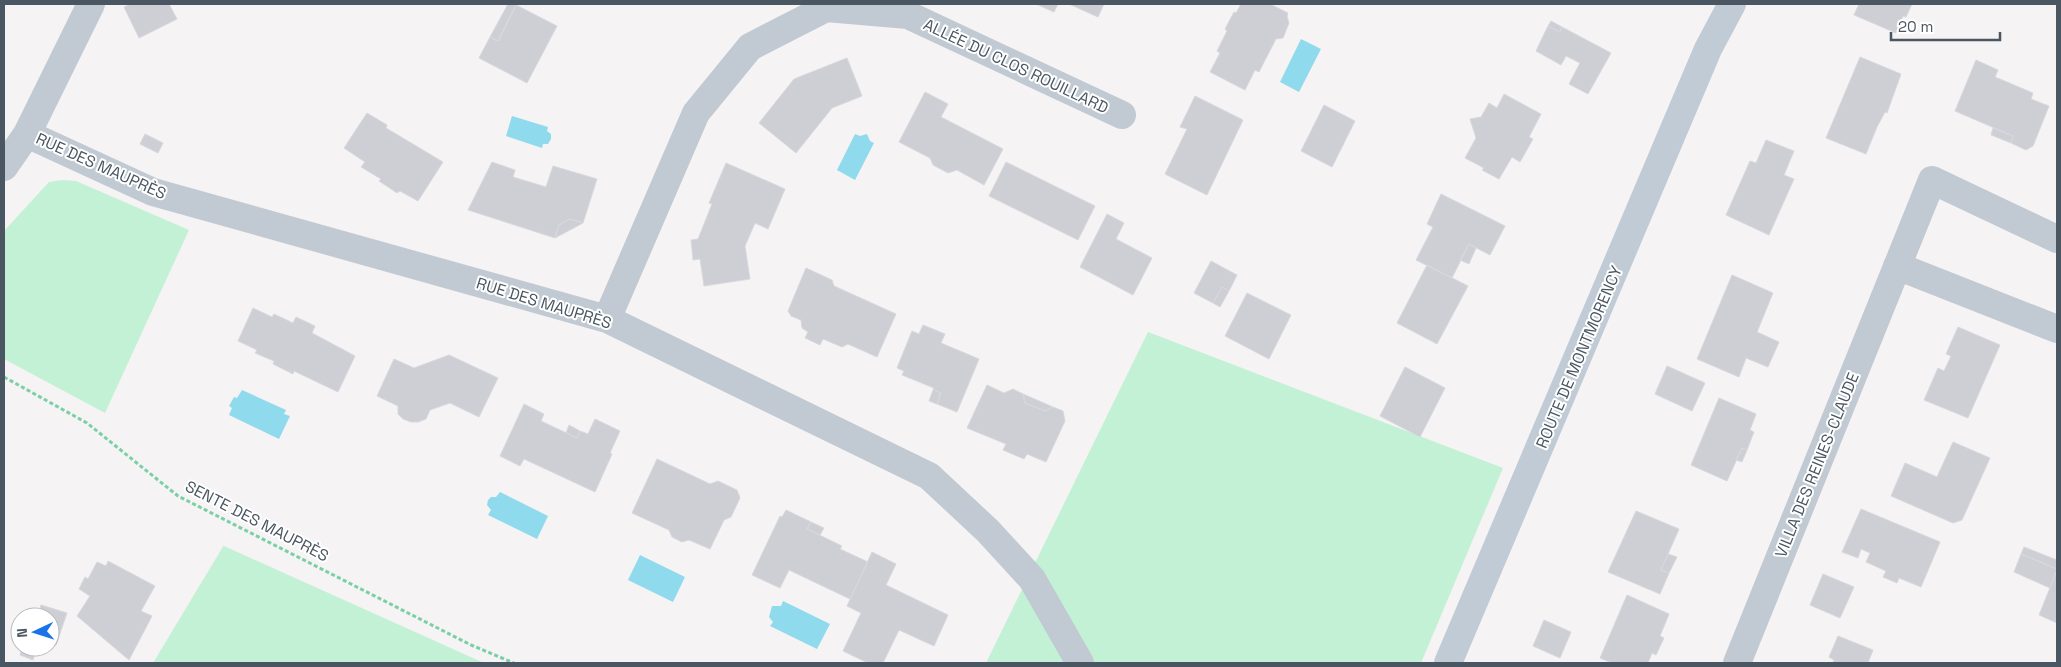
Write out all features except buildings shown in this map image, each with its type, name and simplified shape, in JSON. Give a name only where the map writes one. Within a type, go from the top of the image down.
[{"type":"street","points":[[4,167],[27,134],[92,4]]},
{"type":"street","name":"ROUTE DE MONTMORENCY","points":[[1708,49],[1719,4]]},
{"type":"street","name":"ROUTE DE MONTMORENCY","points":[[1448,663],[1708,49],[1732,4]]},
{"type":"street","name":"ALLÉE DU CLOS ROUILLARD","points":[[607,319],[696,113],[750,46],[826,8],[908,15],[1122,115]]},
{"type":"street","name":"RUE DES MAUPRÈS","points":[[27,134],[153,192],[607,319],[929,476],[988,531],[1032,580],[1080,663]]},
{"type":"street","name":"VILLA DES REINES-CLAUDE","points":[[1737,663],[1932,180],[2057,238]]},
{"type":"street","points":[[1897,266],[2057,329]]},
{"type":"path","name":"SENTE DES MAUPRÈS","points":[[4,377],[87,423],[178,496],[471,645],[514,663]]},
{"type":"green space","points":[[62,180],[76,181],[189,230],[105,413],[4,359],[4,231],[49,182]]},
{"type":"green space","points":[[1148,332],[1503,468],[1421,663],[986,663]]},
{"type":"green space","points":[[224,546],[484,663],[153,663]]},
{"type":"water","points":[[1301,39],[1321,49],[1299,92],[1280,82]]},
{"type":"water","points":[[512,116],[548,127],[547,131],[551,134],[551,139],[548,144],[543,144],[542,148],[506,136]]},
{"type":"water","points":[[855,134],[860,136],[867,134],[870,141],[874,143],[855,180],[837,170]]},
{"type":"water","points":[[242,390],[286,410],[284,414],[290,416],[279,439],[229,415],[232,408],[229,406],[234,397],[237,398]]},
{"type":"water","points":[[500,492],[548,516],[537,539],[488,515],[491,510],[487,505],[488,500],[491,497],[496,497]]},
{"type":"water","points":[[640,555],[685,577],[673,602],[628,580]]},
{"type":"water","points":[[783,601],[830,624],[817,649],[770,626],[773,622],[769,617],[772,606],[781,606]]}]
